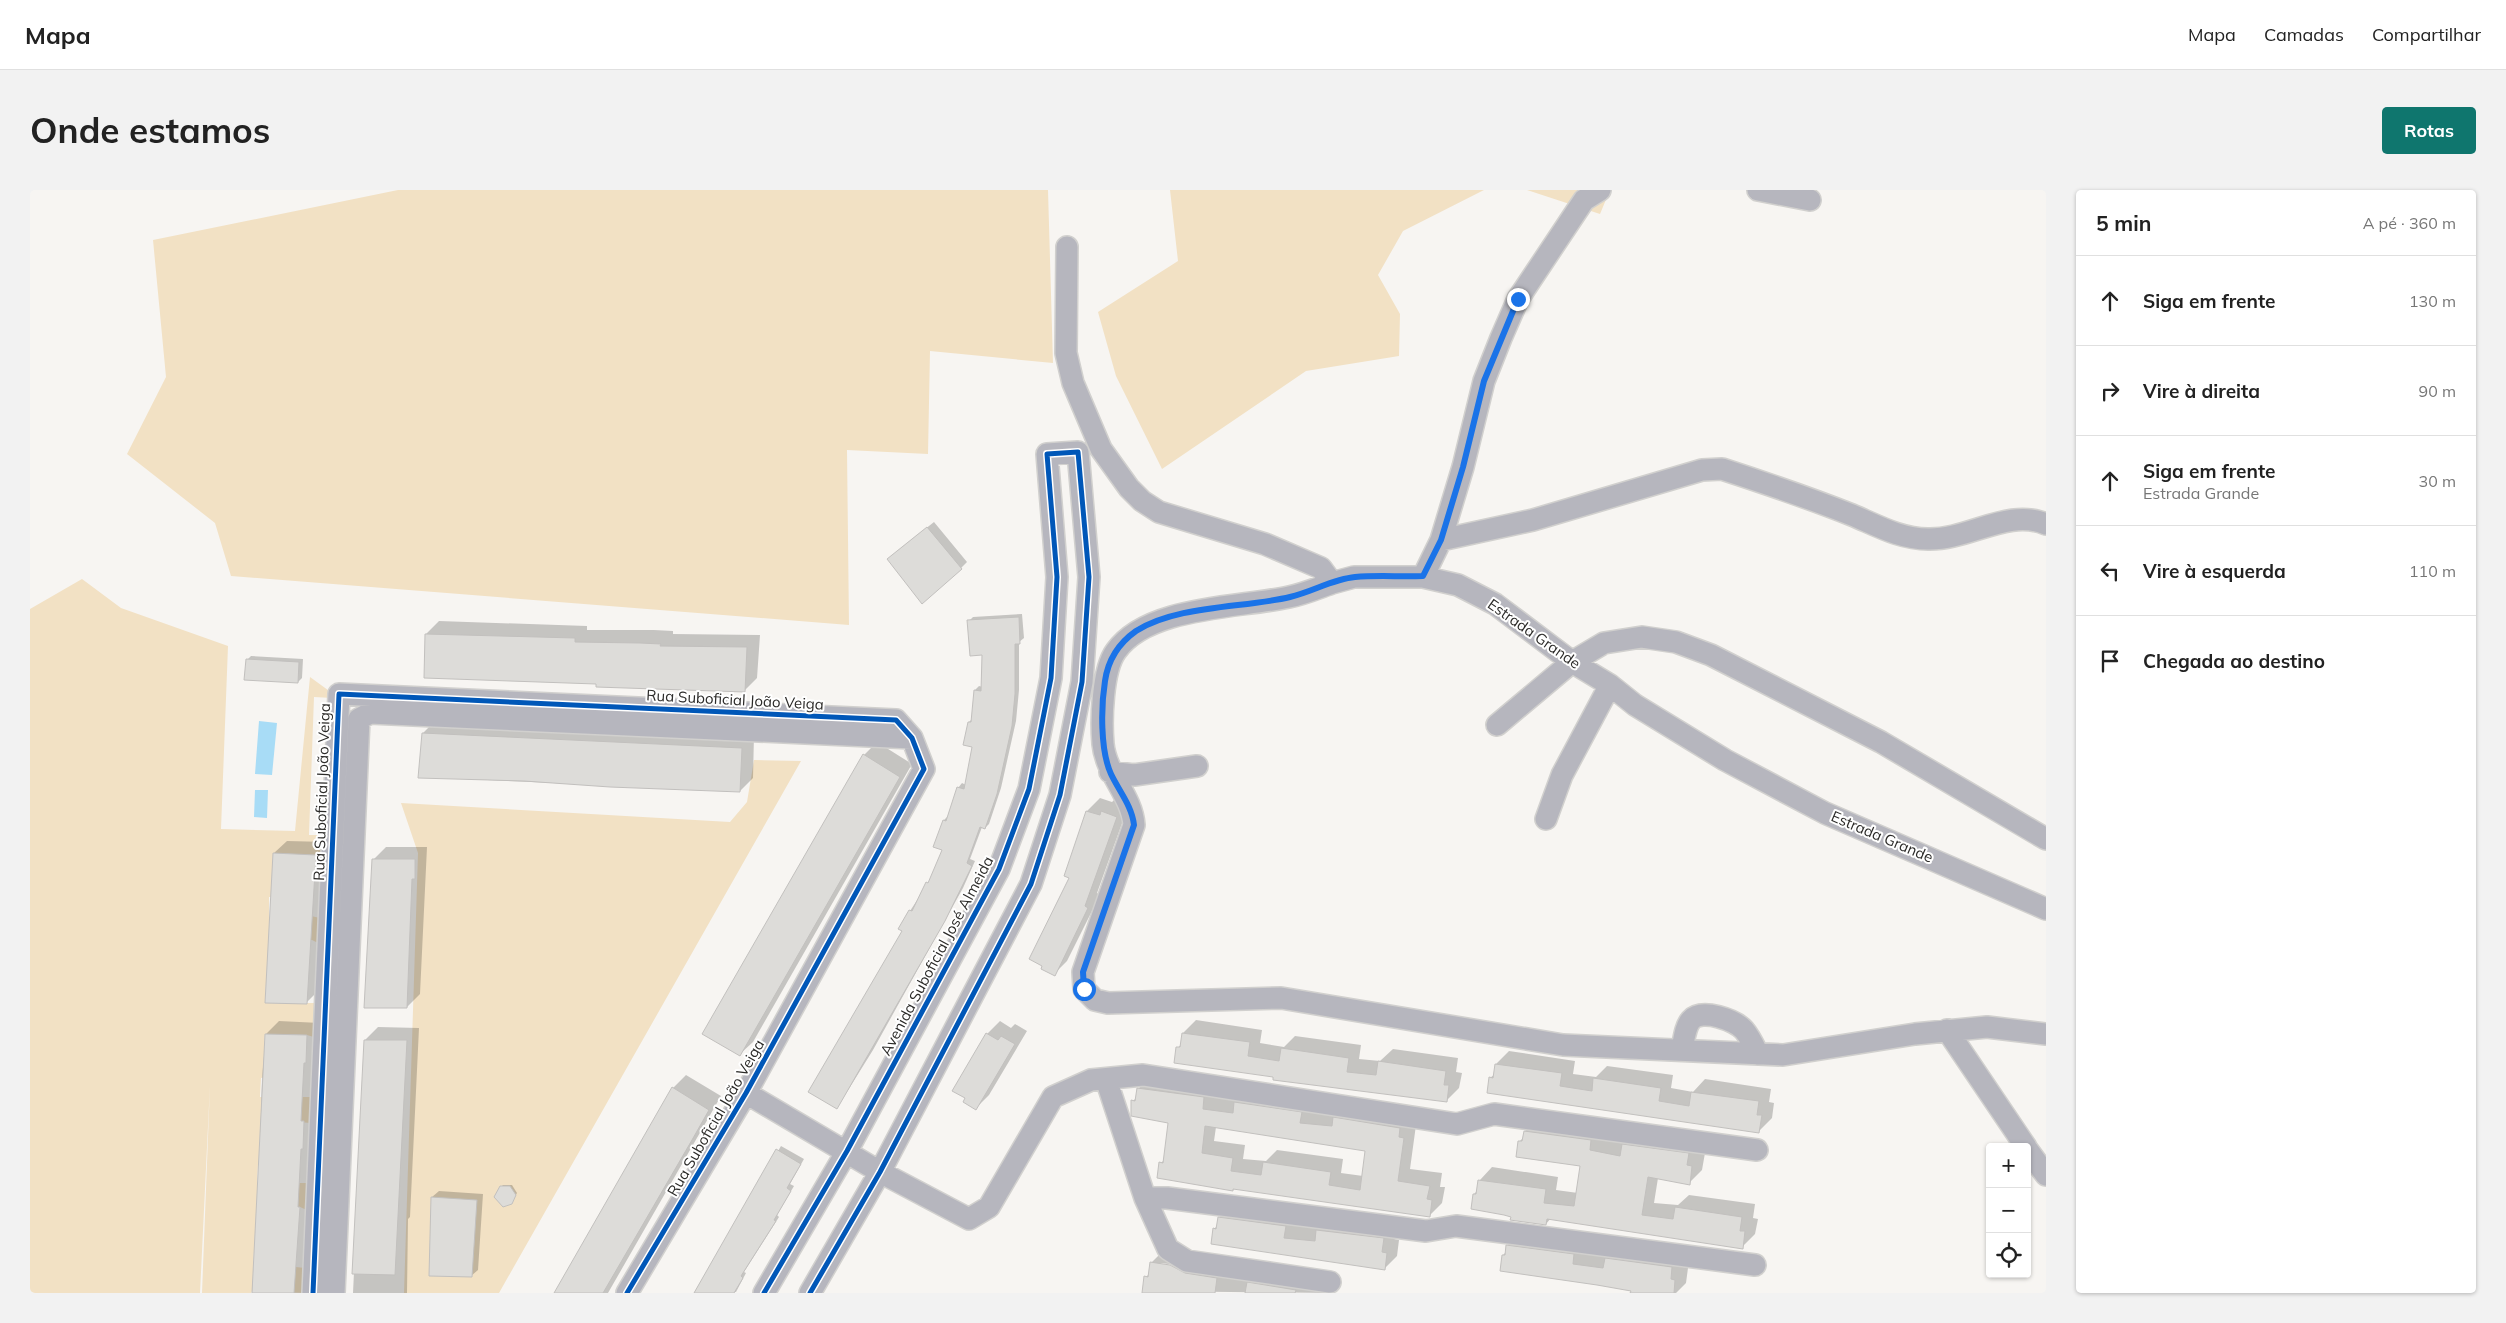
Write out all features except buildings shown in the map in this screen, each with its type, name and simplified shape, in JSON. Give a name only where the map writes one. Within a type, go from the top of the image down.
[{"type":"street","points":[[1423,576],[1441,540],[1463,467],[1484,381],[1518,299],[1584,200],[1600,190]]},
{"type":"street","points":[[1758,190],[1810,200]]},
{"type":"street","points":[[1067,247],[1066,353],[1072,383],[1101,449],[1128,488],[1142,501],[1160,512],[1265,544],[1321,568],[1332,583]]},
{"type":"street","name":"Avenida Suboficial José Almeida","points":[[764,1293],[847,1151],[999,869],[1029,789],[1051,678],[1057,577],[1046,454],[1078,452],[1088,587],[1082,682],[1060,795],[1031,884],[880,1172]]},
{"type":"street","points":[[1441,540],[1533,520],[1702,470],[1722,469],[1845,512],[1892,533],[1927,539],[1958,536],[2018,518],[2033,519],[2046,524]]},
{"type":"street","name":"Estrada Grande","points":[[2046,909],[1825,813],[1725,760],[1636,705],[1610,685],[1572,662],[1495,604],[1458,585],[1423,576],[1354,577],[1291,597],[1167,617],[1138,631],[1125,640],[1115,653],[1108,667],[1105,683],[1103,744],[1110,772],[1129,806],[1134,825],[1083,972],[1084,989],[1095,1000],[1108,1003],[1281,998],[1563,1045],[1783,1055],[1947,1030],[1987,1027],[2046,1034]]},
{"type":"street","points":[[1497,725],[1572,662],[1604,643],[1642,637],[1676,642],[1711,655],[1881,742],[2045,834]]},
{"type":"street","points":[[1546,819],[1562,775],[1610,685]]},
{"type":"street","name":"Rua Suboficial João Veiga","points":[[313,1293],[339,694],[896,720],[912,738],[924,768],[746,1093],[627,1293]]},
{"type":"street","name":"Rua Suboficial João Veiga","points":[[334,1293],[359,719],[370,713],[912,738]]},
{"type":"street","points":[[1110,772],[1134,775],[1197,766]]},
{"type":"street","points":[[1682,1049],[1690,1020],[1706,1014],[1735,1023],[1743,1029],[1758,1054]]},
{"type":"street","points":[[1947,1030],[2023,1143]]},
{"type":"street","points":[[746,1093],[880,1172],[969,1220],[988,1207],[1052,1097],[1091,1080],[1143,1075],[1457,1124],[1494,1114],[1757,1150]]},
{"type":"street","points":[[1106,1079],[1145,1198],[1168,1249],[1186,1261],[1330,1282]]},
{"type":"street","points":[[2031,1155],[2046,1176]]},
{"type":"street","points":[[810,1293],[880,1172]]},
{"type":"street","points":[[1145,1198],[1168,1198],[1426,1231],[1456,1226],[1755,1265]]},
{"type":"shaded area","points":[[398,190],[1048,190],[1053,363],[930,351],[928,454],[847,450],[849,625],[231,576],[215,523],[127,454],[166,377],[153,240]]},
{"type":"shaded area","points":[[1170,190],[1484,190],[1403,231],[1378,275],[1400,314],[1399,356],[1306,371],[1162,469],[1116,376],[1098,312],[1178,261]]},
{"type":"shaded area","points":[[1527,190],[1610,190],[1600,214]]},
{"type":"shaded area","points":[[82,579],[121,608],[228,646],[221,829],[295,831],[310,677],[332,693],[332,698],[314,697],[309,835],[327,835],[327,856],[273,853],[281,897],[269,897],[269,917],[311,916],[320,918],[320,944],[312,940],[298,940],[277,983],[266,983],[265,1003],[318,1003],[317,1038],[307,1035],[265,1034],[264,1053],[273,1054],[272,1076],[261,1078],[260,1097],[311,1097],[310,1123],[290,1121],[269,1164],[258,1164],[257,1183],[307,1183],[309,1211],[300,1207],[286,1207],[265,1250],[254,1250],[253,1269],[295,1270],[296,1267],[305,1268],[305,1293],[252,1291],[251,1293],[202,1293],[210,1085],[200,1293],[30,1293],[30,609]]},
{"type":"shaded area","points":[[754,760],[801,761],[499,1293],[404,1293],[418,853],[401,803],[730,822],[747,802]]},
{"type":"water","points":[[259,721],[277,723],[272,775],[255,774]]},
{"type":"water","points":[[255,790],[268,790],[267,818],[254,817]]},
{"type":"cycle path","points":[[764,1293],[847,1151],[999,869],[1029,789],[1051,678],[1057,577],[1047,454],[1078,452],[1089,577],[1082,682],[1060,795],[1031,884],[880,1172],[810,1293]]},
{"type":"cycle path","points":[[313,1293],[339,694],[896,720],[912,738],[924,769],[746,1093],[627,1293]]},
{"type":"route","points":[[1084,989],[1083,972],[1134,825],[1133,815],[1129,806],[1110,772],[1103,744],[1105,683],[1108,667],[1115,653],[1125,640],[1138,631],[1167,617],[1291,597],[1354,577],[1423,576],[1441,540],[1463,467],[1484,381],[1518,299]]}]
